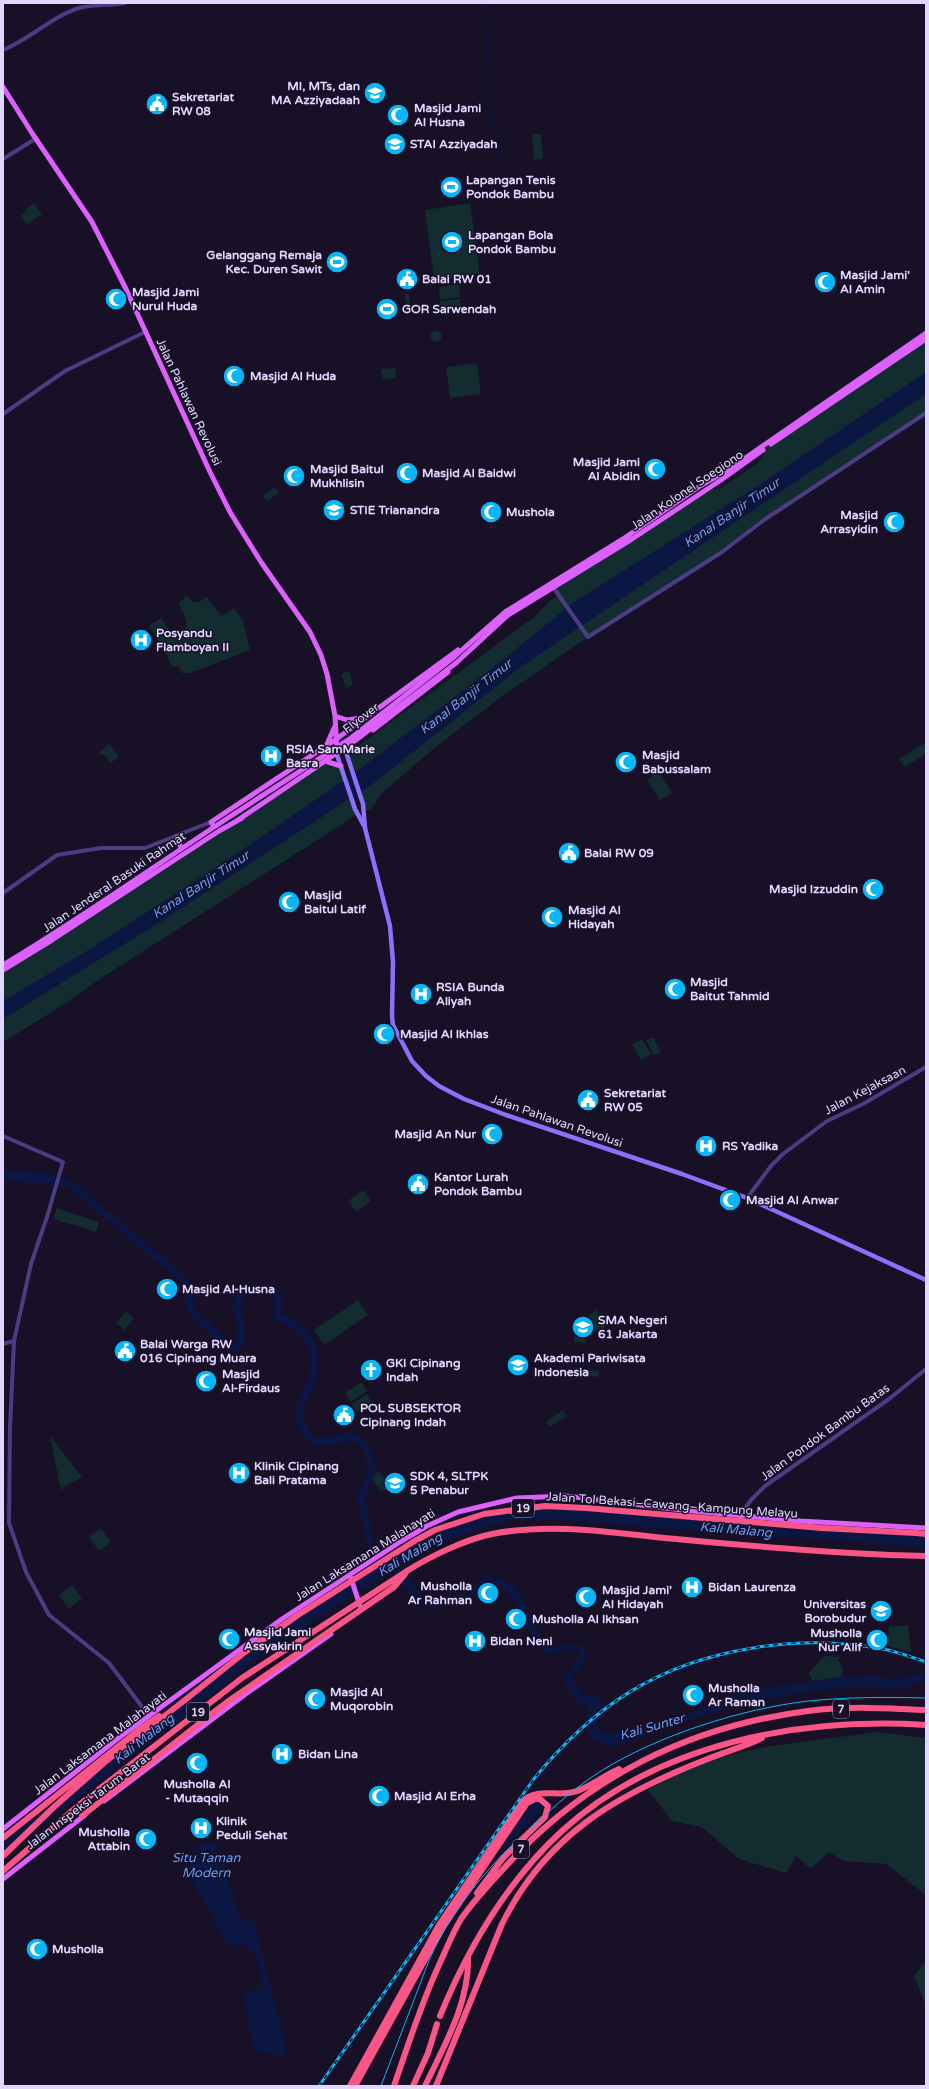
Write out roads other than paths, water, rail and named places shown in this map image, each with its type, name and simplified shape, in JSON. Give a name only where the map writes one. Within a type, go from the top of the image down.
[{"type":"highway","name":"Jalan Tol Bekasi–Cawang–Kampung Melayu","points":[[3,1856],[54,1807],[100,1767],[245,1652],[413,1542],[442,1528],[484,1514],[545,1506],[586,1508],[822,1528],[926,1534]]},
{"type":"highway","name":"19","points":[[3,1871],[80,1804],[243,1678],[407,1571],[454,1547],[490,1534],[531,1528],[570,1528],[676,1539],[866,1554],[926,1556]]},
{"type":"highway","points":[[82,1816],[230,1700],[394,1587],[407,1571]]},
{"type":"highway","points":[[3,1838],[140,1729],[185,1700]]},
{"type":"highway","name":"7","points":[[394,2086],[433,1979],[450,1938],[463,1917],[528,1842],[576,1801],[607,1779],[637,1762],[710,1733],[756,1720],[808,1711],[878,1707],[926,1710]]},
{"type":"highway","name":"7","points":[[440,2016],[462,1965],[499,1905],[518,1879],[563,1830],[612,1794],[667,1765],[724,1744],[767,1735],[844,1724],[892,1723],[926,1725]]},
{"type":"highway","points":[[436,2086],[502,1924],[515,1899],[546,1860],[586,1822],[620,1798],[678,1771],[767,1735]]},
{"type":"highway","points":[[350,2086],[439,1925],[523,1801],[527,1797],[536,1794],[576,1792],[608,1773],[637,1762]]},
{"type":"highway","points":[[356,2086],[443,1927],[462,1898],[527,1803],[535,1798],[544,1802],[548,1806],[545,1817],[494,1869],[463,1917]]},
{"type":"highway","points":[[425,2086],[460,2006],[469,1970],[468,1956]]},
{"type":"highway","points":[[413,2086],[428,2053],[437,2024]]},
{"type":"main road","name":"Jalan Pahlawan Revolusi","points":[[3,87],[35,139],[92,222],[230,512],[258,558],[310,632],[326,670],[335,716],[337,755],[355,809],[365,828]]},
{"type":"main road","name":"Jalan Kolonel Soegiono","points":[[454,657],[505,612],[635,532],[926,333]]},
{"type":"main road","name":"Jalan Kolonel Soegiono","points":[[337,755],[433,685],[463,659],[508,615],[706,490],[926,339]]},
{"type":"main road","name":"Jalan Kolonel Soegiono","points":[[337,737],[450,655],[469,644]]},
{"type":"main road","name":"Flyover","points":[[234,814],[356,734],[454,657]]},
{"type":"main road","name":"Jalan Kolonel Soegiono","points":[[456,663],[463,659]]},
{"type":"main road","name":"Flyover","points":[[238,820],[356,740],[456,663]]},
{"type":"main road","points":[[325,746],[334,729],[335,716],[347,720],[367,716]]},
{"type":"main road","points":[[367,716],[361,727],[364,732],[369,732]]},
{"type":"main road","name":"Jalan Pahlawan Revolusi","points":[[337,737],[343,742],[363,804],[365,828],[390,926],[393,962],[392,1016],[394,1025],[412,1061],[426,1076],[439,1086],[463,1098],[506,1115],[694,1178],[747,1198],[926,1280]]},
{"type":"main road","name":"Jalan Jenderal Basuki Rahmat","points":[[3,965],[76,921],[337,737]]},
{"type":"main road","points":[[343,742],[351,745]]},
{"type":"main road","name":"Jalan Jenderal Basuki Rahmat","points":[[219,831],[232,825],[337,755]]},
{"type":"main road","points":[[290,770],[312,760],[316,767],[314,771]]},
{"type":"main road","points":[[328,762],[341,768]]},
{"type":"main road","name":"Jalan Jenderal Basuki Rahmat","points":[[212,825],[234,814]]},
{"type":"main road","name":"Jalan Jenderal Basuki Rahmat","points":[[3,970],[238,820]]},
{"type":"main road","points":[[177,837],[181,848]]},
{"type":"main road","name":"Jalan Laksamana Malahayati","points":[[3,1829],[120,1737],[282,1619],[383,1553],[427,1526],[447,1516],[479,1506],[531,1496],[566,1496],[740,1515],[926,1528]]},
{"type":"main road","points":[[320,1595],[326,1594],[351,1579],[371,1565],[374,1559]]},
{"type":"main road","name":"Jalan Inspeksi Tarum Barat","points":[[3,1879],[82,1816],[123,1789],[247,1693],[361,1611],[351,1579]]},
{"type":"street","points":[[3,50],[24,40],[65,14],[80,8],[125,3]]},
{"type":"street","points":[[3,159],[35,139]]},
{"type":"street","points":[[3,414],[65,371],[145,332]]},
{"type":"street","points":[[553,587],[588,637],[722,552],[764,520],[926,412]]},
{"type":"street","points":[[3,893],[57,855],[101,848],[145,848],[212,825]]},
{"type":"street","name":"Jalan Kejaksaan","points":[[747,1198],[771,1166],[783,1154],[827,1121],[863,1104],[926,1068]]},
{"type":"street","points":[[3,1136],[63,1162],[31,1264],[13,1347],[9,1523],[21,1560],[49,1616],[109,1663],[149,1716]]},
{"type":"street","points":[[4,1344],[14,1341]]},
{"type":"street","points":[[4,1344],[13,1347]]},
{"type":"street","name":"Jalan Pondok Bambu Batas","points":[[740,1515],[751,1500],[765,1486],[890,1399],[926,1369]]},
{"type":"water","name":"Kanal Banjir Timur","points":[[926,372],[926,394],[522,666],[374,783],[157,924],[3,1019],[3,1001],[90,949],[217,867],[349,777],[485,674],[574,602],[759,485]]},
{"type":"water","points":[[3,1170],[44,1172],[63,1177],[83,1190],[185,1276],[195,1287],[188,1288],[68,1187],[3,1181]]},
{"type":"water","name":"Kali Malang","points":[[550,1508],[926,1536],[926,1548],[842,1540],[757,1536],[550,1519],[511,1520],[487,1526],[452,1538],[406,1562],[263,1653],[210,1697],[3,1855],[3,1843],[185,1705],[218,1676],[303,1614],[420,1542],[452,1527],[499,1513]]},
{"type":"water","name":"Kali Sunter","points":[[401,1568],[422,1596],[429,1600],[442,1600],[454,1594],[466,1595],[483,1576],[496,1578],[507,1582],[514,1587],[520,1595],[538,1632],[549,1648],[570,1644],[581,1645],[585,1650],[586,1658],[584,1662],[571,1677],[581,1694],[598,1697],[601,1701],[603,1710],[596,1723],[601,1731],[609,1734],[685,1716],[737,1693],[760,1688],[843,1677],[877,1675],[891,1680],[926,1672],[926,1681],[897,1689],[871,1687],[853,1688],[810,1692],[767,1699],[718,1711],[614,1746],[605,1745],[590,1735],[588,1730],[589,1708],[573,1699],[563,1679],[581,1656],[576,1648],[555,1652],[549,1655],[545,1654],[522,1620],[517,1602],[501,1587],[494,1584],[486,1585],[468,1599],[462,1601],[455,1599],[432,1610],[420,1603],[406,1590],[394,1573]]},
{"type":"water","points":[[536,1800],[544,1805],[544,1807],[500,1851],[533,1802]]},
{"type":"water","name":"Situ Taman Modern","points":[[209,1841],[215,1843],[219,1849],[239,1916],[254,1923],[287,2048],[284,2056],[253,2051],[243,1994],[261,1987],[258,1964],[252,1952],[246,1946],[229,1946],[194,1886],[187,1862],[203,1842]]},
{"type":"waterway","points":[[485,3],[488,92],[497,140],[501,151],[499,169]]},
{"type":"waterway","name":"Kali Malang","points":[[183,1279],[190,1286],[189,1307],[199,1321],[208,1326],[223,1342],[235,1348],[241,1340],[241,1323],[236,1311],[240,1295],[248,1290],[256,1288],[274,1290],[279,1301],[277,1316],[297,1327],[310,1342],[315,1360],[314,1371],[311,1383],[300,1409],[299,1413],[301,1421],[303,1427],[313,1442],[332,1441],[347,1436],[359,1439],[368,1453],[372,1472],[361,1497],[370,1542],[383,1570]]},
{"type":"tram line","points":[[381,2086],[430,1958],[450,1920],[462,1902],[489,1869],[519,1838],[584,1783],[601,1771],[648,1746],[674,1735],[728,1717],[756,1710],[808,1701],[897,1697],[926,1698]]},
{"type":"railway","points":[[319,2086],[533,1780],[579,1730],[604,1710],[630,1692],[657,1677],[687,1665],[719,1655],[770,1645],[838,1643],[888,1650],[926,1662]]},
{"type":"place","name":"MI, MTs, dan MA Azziyadaah","points":[[375,93]]},
{"type":"place","name":"Sekretariat RW 08","points":[[157,104]]},
{"type":"place","name":"Masjid Jami Al Husna","points":[[398,115]]},
{"type":"place","name":"STAI Azziyadah","points":[[395,144]]},
{"type":"place","name":"Lapangan Tenis Pondok Bambu","points":[[451,187]]},
{"type":"place","name":"Lapangan Bola Pondok Bambu","points":[[452,242]]},
{"type":"place","name":"Gelanggang Remaja Kec. Duren Sawit","points":[[337,262]]},
{"type":"place","name":"Balai RW 01","points":[[407,279]]},
{"type":"place","name":"Masjid Jami' Al Amin","points":[[825,282]]},
{"type":"place","name":"Masjid Jami Nurul Huda","points":[[116,299]]},
{"type":"place","name":"GOR Sarwendah","points":[[387,309]]},
{"type":"place","name":"Masjid Al Huda","points":[[234,376]]},
{"type":"place","name":"Masjid Jami Al Abidin","points":[[655,469]]},
{"type":"place","name":"Masjid Al Baidwi","points":[[407,473]]},
{"type":"place","name":"Masjid Baitul Mukhlisin","points":[[294,476]]},
{"type":"place","name":"STIE Trianandra","points":[[334,510]]},
{"type":"place","name":"Mushola","points":[[491,512]]},
{"type":"place","name":"Masjid Arrasyidin","points":[[894,522]]},
{"type":"place","name":"Posyandu Flamboyan II","points":[[141,640]]},
{"type":"place","name":"RSIA SamMarie Basra","points":[[271,756]]},
{"type":"place","name":"Masjid Babussalam","points":[[626,762]]},
{"type":"place","name":"Balai RW 09","points":[[569,853]]},
{"type":"place","name":"Masjid Izzuddin","points":[[873,889]]},
{"type":"place","name":"Masjid Baitul Latif","points":[[289,902]]},
{"type":"place","name":"Masjid Al Hidayah","points":[[552,917]]},
{"type":"place","name":"Masjid Baitut Tahmid","points":[[675,989]]},
{"type":"place","name":"RSIA Bunda Aliyah","points":[[421,994]]},
{"type":"place","name":"Masjid Al Ikhlas","points":[[384,1034]]},
{"type":"place","name":"Sekretariat RW 05","points":[[588,1100]]},
{"type":"place","name":"Masjid An Nur","points":[[492,1134]]},
{"type":"place","name":"RS Yadika","points":[[706,1146]]},
{"type":"place","name":"Kantor Lurah Pondok Bambu","points":[[418,1184]]},
{"type":"place","name":"Masjid Al Anwar","points":[[730,1200]]},
{"type":"place","name":"Masjid Al-Husna","points":[[167,1289]]},
{"type":"place","name":"SMA Negeri 61 Jakarta","points":[[583,1327]]},
{"type":"place","name":"Balai Warga RW 016 Cipinang Muara","points":[[125,1351]]},
{"type":"place","name":"Akademi Pariwisata Indonesia","points":[[518,1365]]},
{"type":"place","name":"GKI Cipinang Indah","points":[[371,1370]]},
{"type":"place","name":"Masjid Al-Firdaus","points":[[206,1381]]},
{"type":"place","name":"POL SUBSEKTOR Cipinang Indah","points":[[344,1415]]},
{"type":"place","name":"Klinik Cipinang Bali Pratama","points":[[239,1473]]},
{"type":"place","name":"SDK 4, SLTPK 5 Penabur","points":[[395,1483]]},
{"type":"place","name":"Bidan Laurenza","points":[[692,1587]]},
{"type":"place","name":"Musholla Ar Rahman","points":[[488,1593]]},
{"type":"place","name":"Masjid Jami' Al Hidayah","points":[[586,1597]]},
{"type":"place","name":"Universitas Borobudur","points":[[881,1611]]},
{"type":"place","name":"Musholla Al Ikhsan","points":[[516,1619]]},
{"type":"place","name":"Masjid Jami Assyakirin","points":[[229,1639]]},
{"type":"place","name":"Musholla Nur Alif","points":[[877,1640]]},
{"type":"place","name":"Bidan Neni","points":[[475,1641]]},
{"type":"place","name":"Musholla Ar Raman","points":[[693,1695]]},
{"type":"place","name":"Masjid Al Muqorobin","points":[[315,1699]]},
{"type":"place","name":"Bidan Lina","points":[[282,1754]]},
{"type":"place","name":"Musholla Al - Mutaqqin","points":[[197,1763]]},
{"type":"place","name":"Masjid Al Erha","points":[[379,1796]]},
{"type":"place","name":"Klinik Peduli Sehat","points":[[201,1828]]},
{"type":"place","name":"Musholla Attabin","points":[[146,1839]]},
{"type":"place","name":"Musholla","points":[[37,1949]]}]
